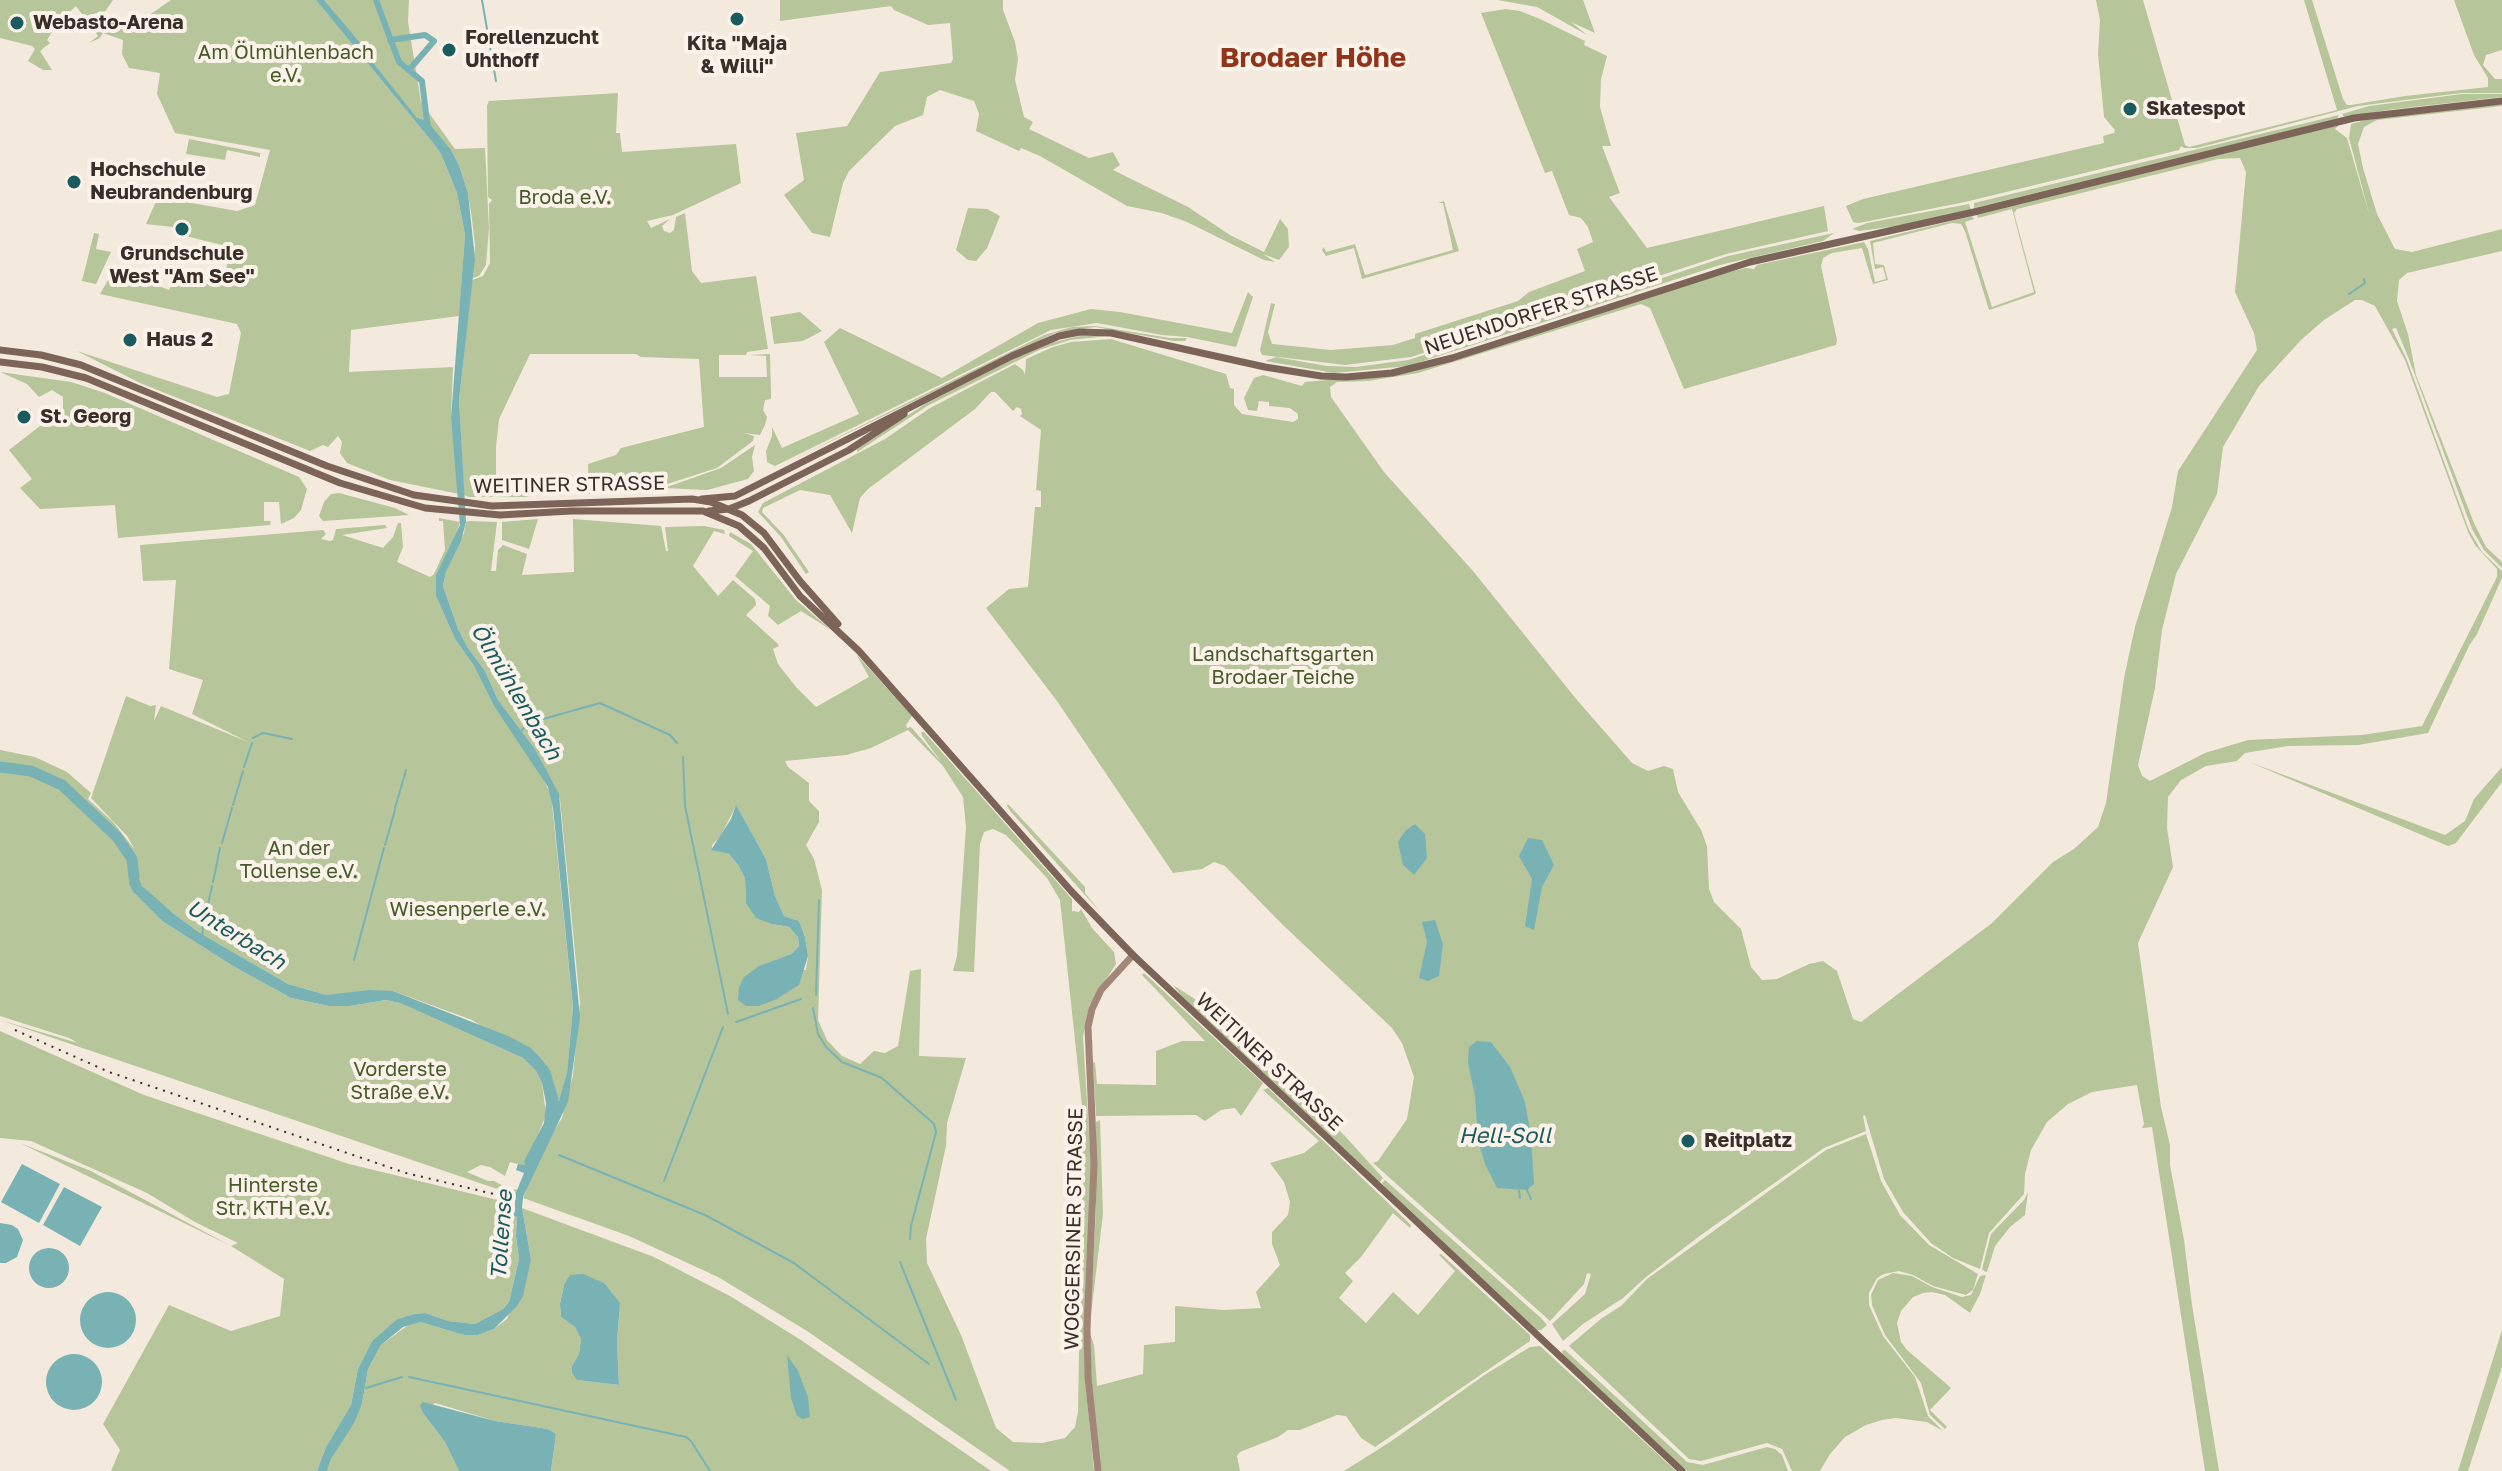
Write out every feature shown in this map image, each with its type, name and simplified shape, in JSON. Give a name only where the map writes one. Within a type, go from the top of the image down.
[{"type":"main road","name":"NEUENDORFER STRASSE","points":[[702,499],[735,496],[1040,342],[1080,332],[1125,336],[1321,376],[1368,376],[1407,370],[1732,266],[1974,212],[2354,118],[2502,101]]},
{"type":"main road","name":"WEITINER STRASSE","points":[[0,350],[41,355],[81,365],[327,466],[397,491],[454,502],[502,506],[702,499],[749,520],[775,546],[859,651],[1072,892],[1133,955],[1682,1471]]},
{"type":"main road","name":"WEITINER STRASSE","points":[[0,362],[42,367],[86,378],[322,476],[399,503],[469,515],[703,511],[735,523],[764,548],[800,596],[859,651]]},
{"type":"main road","name":"NEUENDORFER STRASSE","points":[[703,511],[729,509],[754,499],[849,450],[910,408]]},
{"type":"main road","points":[[322,476],[327,466]]},
{"type":"main road","points":[[770,479],[775,487]]},
{"type":"main road","points":[[735,496],[729,509],[735,523]]},
{"type":"main road","points":[[749,520],[754,499]]},
{"type":"main road","name":"WOGGERSINER STRASSE","points":[[1098,1471],[1088,1377],[1094,1165],[1088,1027],[1101,990],[1133,955]]},
{"type":"green space","name":"Am Ölmühlenbach e.V.","points":[[0,0],[113,0],[102,16],[95,13],[91,20],[98,25],[100,22],[113,23],[118,17],[129,29],[171,0],[316,0],[433,143],[441,154],[457,193],[465,235],[459,316],[351,330],[349,372],[453,367],[451,418],[459,494],[390,480],[347,463],[340,453],[342,442],[338,436],[328,447],[323,445],[310,451],[140,383],[77,351],[217,397],[229,394],[241,333],[237,324],[100,294],[115,268],[169,290],[176,274],[189,279],[192,270],[224,282],[230,247],[186,236],[181,228],[146,224],[158,197],[237,211],[255,205],[270,150],[175,133],[157,94],[160,73],[129,68],[122,54],[123,40],[103,33],[89,43],[98,36],[76,6],[57,24],[47,40],[50,43],[40,51],[52,70],[43,70],[28,61],[35,49],[32,46],[0,38]]},
{"type":"green space","points":[[324,0],[409,0],[408,22],[421,102],[455,149],[485,148],[489,228],[486,265],[479,276],[473,278],[475,245],[468,193],[451,150],[417,119]]},
{"type":"green space","points":[[780,0],[1003,0],[1003,10],[1015,42],[1018,59],[1015,80],[1024,117],[1033,122],[1029,129],[1089,158],[1113,152],[1120,165],[1113,170],[1188,207],[1230,235],[1264,252],[1280,219],[1288,229],[1289,247],[1279,260],[1263,254],[1275,262],[1264,260],[1187,222],[1127,206],[1040,156],[1021,148],[1019,151],[976,131],[979,114],[974,101],[940,90],[927,97],[923,115],[895,126],[849,171],[843,183],[830,237],[812,233],[784,195],[804,180],[796,133],[847,126],[880,72],[951,63],[950,23],[928,25],[891,6],[780,21]]},
{"type":"green space","points":[[1497,0],[1583,0],[1595,33],[1571,22],[1587,35],[1537,7]]},
{"type":"green space","points":[[2096,0],[2143,0],[2185,145],[2189,147],[2337,110],[2304,0],[2312,0],[2343,99],[2351,105],[2488,87],[2488,78],[2474,55],[2454,0],[2502,0],[2502,50],[2486,55],[2483,65],[2495,79],[2502,79],[2502,93],[2461,93],[2358,106],[2197,148],[2184,148],[2181,146],[2179,150],[1965,202],[1853,222],[1846,206],[1863,199],[2104,143],[2103,136],[2115,130],[2104,117],[2098,54],[2100,20]]},
{"type":"green space","points":[[1506,9],[1540,19],[1585,41],[1584,45],[1607,56],[1601,79],[1600,107],[1611,146],[1602,146],[1620,193],[1609,197],[1647,248],[1824,206],[1828,231],[1726,254],[1411,357],[1345,365],[1262,355],[1260,350],[1271,303],[1275,304],[1268,332],[1272,344],[1331,350],[1393,345],[1415,338],[1415,334],[1518,301],[1529,292],[1585,271],[1577,249],[1593,242],[1588,227],[1581,218],[1569,215],[1552,171],[1545,173],[1481,13]]},
{"type":"green space","name":"Broda e.V.","points":[[618,93],[616,133],[620,133],[622,152],[736,144],[741,183],[673,215],[647,221],[651,228],[670,219],[662,226],[664,231],[670,233],[674,230],[676,217],[685,213],[692,271],[701,283],[756,276],[768,349],[747,352],[746,355],[719,355],[719,377],[767,377],[766,356],[750,355],[770,354],[771,399],[765,400],[765,425],[760,435],[744,433],[754,436],[753,441],[717,468],[658,487],[589,494],[588,464],[616,455],[621,448],[704,427],[699,359],[641,357],[636,354],[530,354],[499,419],[496,447],[496,480],[529,497],[469,497],[464,495],[459,400],[472,280],[483,276],[490,263],[489,204],[492,200],[488,197],[487,106],[489,101]]},
{"type":"green space","points":[[2462,94],[2502,94],[2502,97],[2345,118],[2342,114],[2369,106]]},
{"type":"green space","name":"Landschaftsgarten Brodaer Teiche","points":[[2502,104],[2377,120],[2364,127],[2358,144],[2377,214],[2395,249],[2412,252],[2502,229],[2502,251],[2407,273],[2399,280],[2397,301],[2408,334],[2416,375],[2474,523],[2486,547],[2502,562],[2502,568],[2484,550],[2472,529],[2409,359],[2396,328],[2392,329],[2407,360],[2469,530],[2482,552],[2502,571],[2502,578],[2428,733],[2358,745],[2288,746],[2245,753],[2237,761],[2206,766],[2181,780],[2168,797],[2167,828],[2173,867],[2138,943],[2219,1471],[2205,1471],[2152,1127],[2142,1128],[2144,1124],[2137,1085],[2092,1092],[2068,1104],[2047,1122],[2031,1150],[2024,1194],[1989,1233],[1980,1269],[1953,1258],[1931,1243],[1903,1212],[1884,1179],[1865,1115],[1866,1131],[1824,1148],[1701,1235],[1623,1298],[1563,1341],[1552,1324],[1585,1294],[1591,1274],[1587,1273],[1584,1284],[1550,1321],[1373,1163],[1378,1161],[1407,1119],[1414,1077],[1402,1043],[1392,1028],[1225,866],[1214,862],[1202,869],[1173,873],[1057,701],[986,608],[1009,589],[1028,587],[1035,507],[1041,507],[1041,491],[1036,490],[1041,430],[1020,416],[1021,409],[1017,407],[1013,411],[995,392],[991,392],[975,409],[868,489],[860,498],[852,533],[830,495],[800,490],[763,508],[762,512],[783,534],[809,572],[806,574],[781,537],[758,512],[763,503],[885,439],[930,408],[1015,364],[1025,375],[1026,359],[1071,342],[1111,339],[1226,374],[1230,388],[1234,389],[1234,405],[1242,414],[1293,422],[1298,419],[1298,414],[1290,408],[1269,406],[1269,402],[1259,401],[1257,411],[1248,410],[1244,398],[1254,378],[1263,375],[1302,386],[1305,382],[1407,373],[1692,282],[1864,242],[1875,282],[1886,279],[1883,267],[1875,269],[1870,241],[1972,216],[1974,219],[1965,222],[1992,307],[2034,292],[2012,209],[1978,218],[1977,215],[2339,125],[2335,129],[2347,138],[2370,217],[2349,138],[2351,124],[2369,119]],"holes":[[[2240,158],[2246,172],[2235,292],[2254,333],[2257,350],[2178,471],[2172,507],[2135,627],[2124,678],[2106,803],[2098,827],[2074,849],[2053,862],[1992,923],[1861,1022],[1853,1019],[1837,971],[1823,961],[1777,979],[1762,980],[1751,967],[1741,929],[1714,902],[1709,889],[1707,846],[1678,792],[1673,769],[1664,766],[1648,771],[1632,763],[1473,571],[1384,472],[1331,397],[1330,387],[1337,382],[1368,381],[1418,373],[1641,304],[1650,308],[1684,389],[1836,345],[1821,266],[1823,258],[1832,253],[1862,248],[1873,284],[1888,280],[1884,265],[1875,264],[1873,243],[1952,223],[1961,224],[1989,310],[2036,294],[2014,213],[2017,209],[2218,159]],[[2355,300],[2375,306],[2405,360],[2468,532],[2475,545],[2497,569],[2497,577],[2422,726],[2362,735],[2248,740],[2205,753],[2150,781],[2142,776],[2138,765],[2155,688],[2162,630],[2176,574],[2217,494],[2223,447],[2259,386],[2301,340]]]},
{"type":"green space","points":[[2339,115],[2337,119],[1974,208],[1974,203]]},
{"type":"green space","points":[[189,139],[260,153],[260,157],[227,150],[225,160],[186,154]]},
{"type":"green space","points":[[1444,201],[1459,251],[1362,279],[1354,248],[1326,256],[1322,250],[1324,247],[1326,252],[1355,244],[1365,275],[1453,250],[1443,203],[1438,203]]},
{"type":"green space","points":[[1969,204],[1971,210],[1904,225],[1860,231],[1852,229],[1867,223]]},
{"type":"green space","points":[[968,208],[987,209],[1000,216],[987,248],[976,261],[968,260],[956,250]]},
{"type":"green space","points":[[94,233],[99,234],[96,249],[111,252],[96,284],[82,281]]},
{"type":"green space","points":[[1834,233],[1823,241],[1720,265],[1408,366],[1334,373],[1265,361],[1276,357],[1327,366],[1356,367],[1408,360],[1728,256]]},
{"type":"green space","points":[[1248,292],[1253,297],[1236,347],[1097,323],[1051,330],[775,466],[767,462],[766,451],[772,427],[782,448],[859,414],[824,342],[840,328],[942,378],[1038,323],[1091,309],[1232,333]]},
{"type":"green space","points":[[800,312],[822,331],[803,341],[774,344],[770,317]]},
{"type":"green space","points":[[1095,326],[1187,338],[1185,341],[1174,341],[1095,327],[1055,333],[782,465],[1044,335],[1072,327]]},
{"type":"green space","points":[[1080,336],[1108,336],[1070,340],[1039,350],[929,405],[857,452],[857,449],[925,404],[1013,359],[1050,343]]},
{"type":"green space","points":[[0,372],[71,382],[105,393],[299,477],[307,489],[301,510],[294,518],[281,524],[279,502],[264,502],[264,521],[271,521],[270,525],[118,538],[115,505],[40,509],[20,488],[32,479],[9,450],[63,408],[63,397],[52,390],[39,397],[27,384]]},
{"type":"green space","points":[[755,445],[752,457],[754,471],[748,479],[707,490],[664,488],[721,468]]},
{"type":"green space","points":[[339,493],[395,508],[409,515],[323,521],[319,516],[324,502],[331,494]]},
{"type":"green space","points":[[439,518],[460,522],[436,575],[436,596],[455,639],[551,794],[573,1007],[567,1072],[560,1099],[557,1100],[550,1070],[472,1020],[393,991],[327,995],[288,984],[200,933],[146,891],[130,870],[129,884],[162,921],[291,998],[329,1006],[386,1000],[400,1003],[523,1058],[536,1071],[542,1083],[546,1115],[525,1166],[510,1162],[505,1176],[481,1165],[467,1172],[518,1190],[515,1195],[0,1020],[78,1043],[0,1016],[0,750],[35,757],[67,772],[91,793],[88,799],[113,822],[135,850],[127,836],[91,798],[126,696],[150,706],[156,705],[154,721],[161,706],[248,742],[192,714],[203,680],[169,669],[176,580],[143,581],[140,545],[323,530],[326,534],[321,539],[330,541],[336,529],[385,525],[387,528],[342,535],[383,548],[393,537],[398,523],[401,523],[403,547],[397,562],[430,577],[445,550],[443,521]]},
{"type":"green space","points":[[538,519],[529,549],[502,540],[502,522]]},
{"type":"green space","points":[[573,519],[661,526],[666,551],[665,527],[704,526],[724,530],[725,534],[714,531],[693,566],[718,596],[733,580],[755,599],[756,605],[746,615],[778,644],[773,649],[778,664],[796,687],[816,707],[869,677],[856,654],[912,716],[907,728],[911,727],[942,763],[922,736],[921,732],[924,732],[1072,899],[1072,911],[1079,912],[1081,909],[1092,928],[1114,952],[1116,964],[1089,1006],[1083,1037],[1091,1165],[1085,1378],[1094,1471],[1010,1471],[807,1331],[718,1277],[629,1236],[523,1198],[545,1145],[562,1118],[573,1075],[580,1003],[560,799],[535,749],[498,700],[485,671],[468,648],[443,586],[466,522],[469,521],[497,522],[491,571],[496,571],[498,550],[503,545],[527,554],[522,575],[574,572]],"holes":[[[908,730],[943,766],[963,797],[966,827],[957,956],[953,971],[974,972],[980,844],[984,832],[993,829],[1006,835],[1047,878],[1060,900],[1083,1115],[1078,1412],[1075,1427],[1065,1438],[1042,1443],[1013,1442],[996,1428],[961,1335],[927,1263],[926,1239],[946,1146],[947,1123],[966,1058],[919,1056],[921,969],[910,971],[898,1046],[885,1053],[874,1051],[860,1064],[842,1056],[827,1040],[818,1020],[822,890],[814,859],[806,845],[819,822],[819,811],[809,801],[809,783],[785,761],[846,755],[871,748]],[[736,806],[766,859],[775,896],[784,916],[799,921],[808,956],[806,970],[760,966],[791,954],[799,946],[798,937],[789,927],[772,924],[746,903],[745,878],[738,865],[729,854],[712,850]]]},
{"type":"green space","points":[[730,532],[751,544],[796,600],[831,630],[801,611],[778,625],[768,616],[770,606],[735,576],[753,551],[729,536]]},
{"type":"green space","points":[[2249,762],[2445,835],[2465,821],[2474,799],[2502,767],[2502,782],[2456,843],[2448,846]]},
{"type":"green space","points":[[1008,804],[1085,887],[1085,893],[1101,913],[1011,812]]},
{"type":"green space","points":[[1144,973],[1263,1083],[1241,1116],[1235,1108],[1221,1110],[1205,1121],[1196,1115],[1096,1116],[1093,1063],[1097,1084],[1156,1085],[1156,1051],[1182,1041],[1205,1041],[1142,975]]},
{"type":"green space","points":[[1173,985],[1201,1003],[1344,1135],[1383,1178],[1379,1183],[1185,1001]]},
{"type":"green space","name":"Hinterste Str. KTH e.V.","points":[[0,1031],[144,1095],[349,1164],[514,1204],[519,1259],[509,1302],[503,1309],[475,1324],[448,1321],[425,1313],[414,1314],[397,1319],[372,1341],[358,1369],[351,1405],[326,1447],[317,1471],[111,1471],[120,1450],[103,1424],[169,1305],[231,1331],[280,1316],[284,1279],[231,1246],[238,1243],[147,1193],[31,1141],[0,1138]]},
{"type":"green space","points":[[1268,1088],[1411,1225],[1410,1228],[1393,1213],[1361,1257],[1345,1273],[1353,1281],[1339,1298],[1366,1323],[1393,1292],[1418,1315],[1455,1271],[1441,1254],[1530,1335],[1530,1341],[1375,1447],[1361,1438],[1346,1416],[1337,1415],[1300,1430],[1288,1430],[1240,1452],[1237,1456],[1240,1471],[1100,1471],[1090,1333],[1097,1386],[1143,1374],[1144,1345],[1175,1342],[1175,1306],[1224,1310],[1261,1308],[1256,1292],[1280,1265],[1272,1244],[1272,1232],[1288,1215],[1290,1202],[1284,1182],[1270,1163],[1304,1153],[1319,1141],[1263,1090]]},
{"type":"green space","points":[[1100,1120],[1103,1214],[1090,1323],[1096,1209],[1096,1122]]},
{"type":"green space","points":[[1866,1134],[1881,1181],[1900,1215],[1929,1245],[1978,1274],[1973,1290],[1966,1295],[1933,1286],[1899,1271],[1877,1278],[1869,1293],[1869,1305],[1883,1336],[1915,1377],[1928,1416],[1943,1431],[1927,1422],[1896,1418],[1866,1425],[1845,1437],[1820,1471],[1792,1471],[1782,1449],[1767,1443],[1701,1461],[1689,1459],[1569,1346],[1621,1306],[1647,1279],[1826,1150]]},
{"type":"green space","points":[[20,1143],[91,1171],[231,1246]]},
{"type":"green space","points":[[1385,1180],[1547,1325],[1535,1330],[1385,1188],[1382,1183]]},
{"type":"green space","points":[[2028,1192],[2025,1215],[2010,1227],[1995,1246],[1987,1272],[1984,1271],[1991,1234]]},
{"type":"green space","points":[[522,1208],[654,1257],[730,1296],[801,1340],[991,1471],[551,1471],[556,1434],[548,1429],[495,1421],[435,1403],[423,1413],[445,1442],[459,1471],[327,1471],[362,1404],[368,1369],[381,1345],[411,1323],[420,1322],[464,1335],[478,1335],[494,1329],[507,1319],[531,1259]],"holes":[[[564,1285],[620,1303],[617,1343],[619,1385],[577,1380],[572,1366],[579,1354],[581,1339],[575,1327],[561,1317]]]},
{"type":"green space","points":[[1893,1273],[1912,1276],[1962,1297],[1971,1295],[1980,1276],[1986,1275],[1970,1313],[1945,1295],[1923,1293],[1913,1297],[1901,1311],[1897,1323],[1901,1342],[1907,1350],[1951,1388],[1930,1410],[1947,1427],[1945,1429],[1930,1415],[1921,1383],[1885,1335],[1872,1305],[1871,1295],[1878,1280]]},
{"type":"green space","points":[[2502,1330],[2502,1367],[2468,1471],[2458,1471]]},
{"type":"green space","points":[[1540,1346],[1676,1471],[1344,1471],[1486,1374],[1530,1347]]},
{"type":"green space","points":[[1565,1350],[1687,1462],[1703,1465],[1767,1447],[1782,1455],[1788,1471],[1687,1471],[1563,1356],[1562,1351]]},
{"type":"water","points":[[316,0],[324,0],[417,118],[427,121],[451,150],[468,193],[475,259],[459,400],[466,522],[443,586],[468,648],[485,671],[498,700],[535,749],[559,794],[580,1018],[568,1102],[523,1197],[531,1259],[523,1296],[494,1329],[478,1335],[464,1335],[420,1322],[403,1327],[381,1345],[368,1369],[362,1404],[354,1423],[327,1471],[317,1471],[326,1447],[351,1405],[358,1369],[372,1341],[397,1319],[414,1314],[425,1313],[448,1321],[475,1324],[503,1309],[509,1302],[519,1259],[517,1217],[513,1216],[513,1211],[515,1195],[524,1173],[516,1170],[518,1164],[525,1165],[524,1161],[544,1123],[546,1103],[542,1083],[536,1071],[523,1058],[400,1003],[386,1000],[329,1006],[291,998],[162,921],[133,892],[129,884],[130,870],[133,865],[142,886],[200,933],[288,984],[327,995],[369,990],[393,991],[531,1048],[550,1070],[559,1101],[567,1072],[573,1007],[553,808],[548,787],[494,706],[474,666],[455,639],[436,596],[436,575],[460,525],[451,418],[465,235],[457,193],[441,154],[433,143]]},
{"type":"water","points":[[736,805],[766,859],[775,896],[784,916],[799,921],[808,956],[799,985],[759,1006],[746,1006],[738,1000],[744,977],[759,966],[791,954],[799,946],[798,937],[789,927],[756,918],[746,903],[745,878],[738,865],[729,854],[711,850],[731,819]]},
{"type":"water","points":[[1415,824],[1425,834],[1427,858],[1414,875],[1403,865],[1398,842],[1405,831]]},
{"type":"water","points":[[1528,838],[1542,840],[1554,865],[1542,887],[1534,930],[1525,926],[1532,879],[1519,856]]},
{"type":"water","points":[[1435,920],[1443,944],[1439,976],[1428,981],[1419,978],[1427,942],[1422,922]]},
{"type":"water","name":"Hell-Soll","points":[[1477,1041],[1491,1042],[1510,1067],[1525,1102],[1534,1184],[1527,1190],[1497,1188],[1485,1164],[1478,1141],[1475,1096],[1468,1063],[1469,1047]]},
{"type":"water","points":[[22,1164],[60,1184],[39,1223],[1,1202]]},
{"type":"water","points":[[64,1187],[102,1207],[80,1246],[43,1225]]},
{"type":"water","points":[[0,1223],[18,1229],[23,1240],[17,1257],[6,1263],[0,1263]]},
{"type":"water","points":[[49,1248],[63,1254],[69,1268],[63,1282],[49,1288],[35,1282],[29,1268],[35,1254]]},
{"type":"water","points":[[583,1274],[604,1283],[620,1303],[617,1343],[619,1385],[577,1380],[572,1373],[581,1339],[575,1327],[561,1317],[560,1304],[564,1285],[570,1275]]},
{"type":"water","points":[[108,1292],[128,1300],[136,1320],[128,1340],[108,1348],[88,1340],[80,1320],[88,1300]]},
{"type":"water","points":[[74,1354],[94,1362],[102,1382],[94,1402],[74,1410],[54,1402],[46,1382],[54,1362]]},
{"type":"water","points":[[787,1355],[798,1371],[808,1397],[810,1417],[803,1419],[797,1416],[791,1398]]},
{"type":"water","points":[[423,1402],[495,1421],[548,1429],[556,1434],[551,1471],[459,1471],[445,1442],[423,1413],[420,1406]]},
{"type":"waterway","points":[[376,0],[399,62],[422,81],[428,129]]},
{"type":"waterway","points":[[482,0],[496,81]]},
{"type":"waterway","points":[[390,40],[425,35],[434,41],[409,70]]},
{"type":"waterway","points":[[2349,294],[2365,283],[2364,279]]},
{"type":"waterway","name":"Ölmühlenbach","points":[[536,721],[600,703],[670,735],[677,743]]},
{"type":"waterway","name":"Ölmühlenbach","points":[[521,731],[528,723]]},
{"type":"waterway","points":[[253,738],[263,733],[292,739]]},
{"type":"waterway","points":[[244,767],[252,743]]},
{"type":"waterway","points":[[683,757],[685,806],[728,1014]]},
{"type":"waterway","name":"Unterbach","points":[[0,767],[31,771],[62,785],[117,837],[132,859],[134,877]]},
{"type":"waterway","points":[[395,808],[406,770]]},
{"type":"waterway","points":[[233,805],[243,771]]},
{"type":"waterway","points":[[222,843],[232,808]]},
{"type":"waterway","points":[[385,845],[395,810]]},
{"type":"waterway","points":[[213,882],[220,848]]},
{"type":"waterway","points":[[354,960],[384,848]]},
{"type":"waterway","points":[[204,922],[212,886]]},
{"type":"waterway","points":[[816,995],[819,900]]},
{"type":"waterway","points":[[202,937],[203,926]]},
{"type":"waterway","points":[[736,1022],[801,999]]},
{"type":"waterway","points":[[813,1008],[818,1034],[826,1047],[842,1062],[882,1078],[934,1124],[936,1132],[910,1239]]},
{"type":"waterway","points":[[664,1181],[723,1027]]},
{"type":"waterway","points":[[559,1155],[705,1215],[794,1263],[929,1364]]},
{"type":"waterway","points":[[1527,1190],[1531,1199]]},
{"type":"waterway","points":[[1519,1191],[1520,1198]]},
{"type":"waterway","points":[[900,1262],[956,1400]]},
{"type":"waterway","points":[[366,1388],[402,1377]]},
{"type":"waterway","points":[[409,1377],[686,1437],[710,1471]]},
{"type":"railway","points":[[15,1030],[109,1072],[406,1173],[498,1195]]},
{"type":"place","name":"Kita \"Maja & Willi\"","points":[[737,19]]},
{"type":"place","name":"Webasto-Arena","points":[[17,23]]},
{"type":"place","name":"Forellenzucht Uhthoff","points":[[449,50]]},
{"type":"place","name":"Skatespot","points":[[2130,109]]},
{"type":"place","name":"Hochschule Neubrandenburg","points":[[74,182]]},
{"type":"place","name":"Grundschule West \"Am See\"","points":[[182,229]]},
{"type":"place","name":"Haus 2","points":[[130,340]]},
{"type":"place","name":"St. Georg","points":[[24,417]]},
{"type":"place","name":"Reitplatz","points":[[1688,1141]]},
{"type":"district","name":"Brodaer Höhe","points":[[1313,58]]},
{"type":"park label","name":"An der Tollense e.V.","points":[[299,860]]},
{"type":"park label","name":"Wiesenperle e.V.","points":[[468,910]]},
{"type":"park label","name":"Vorderste Straße e.V.","points":[[400,1082]]},
{"type":"water label","name":"Tollense","points":[[502,1235]]}]
